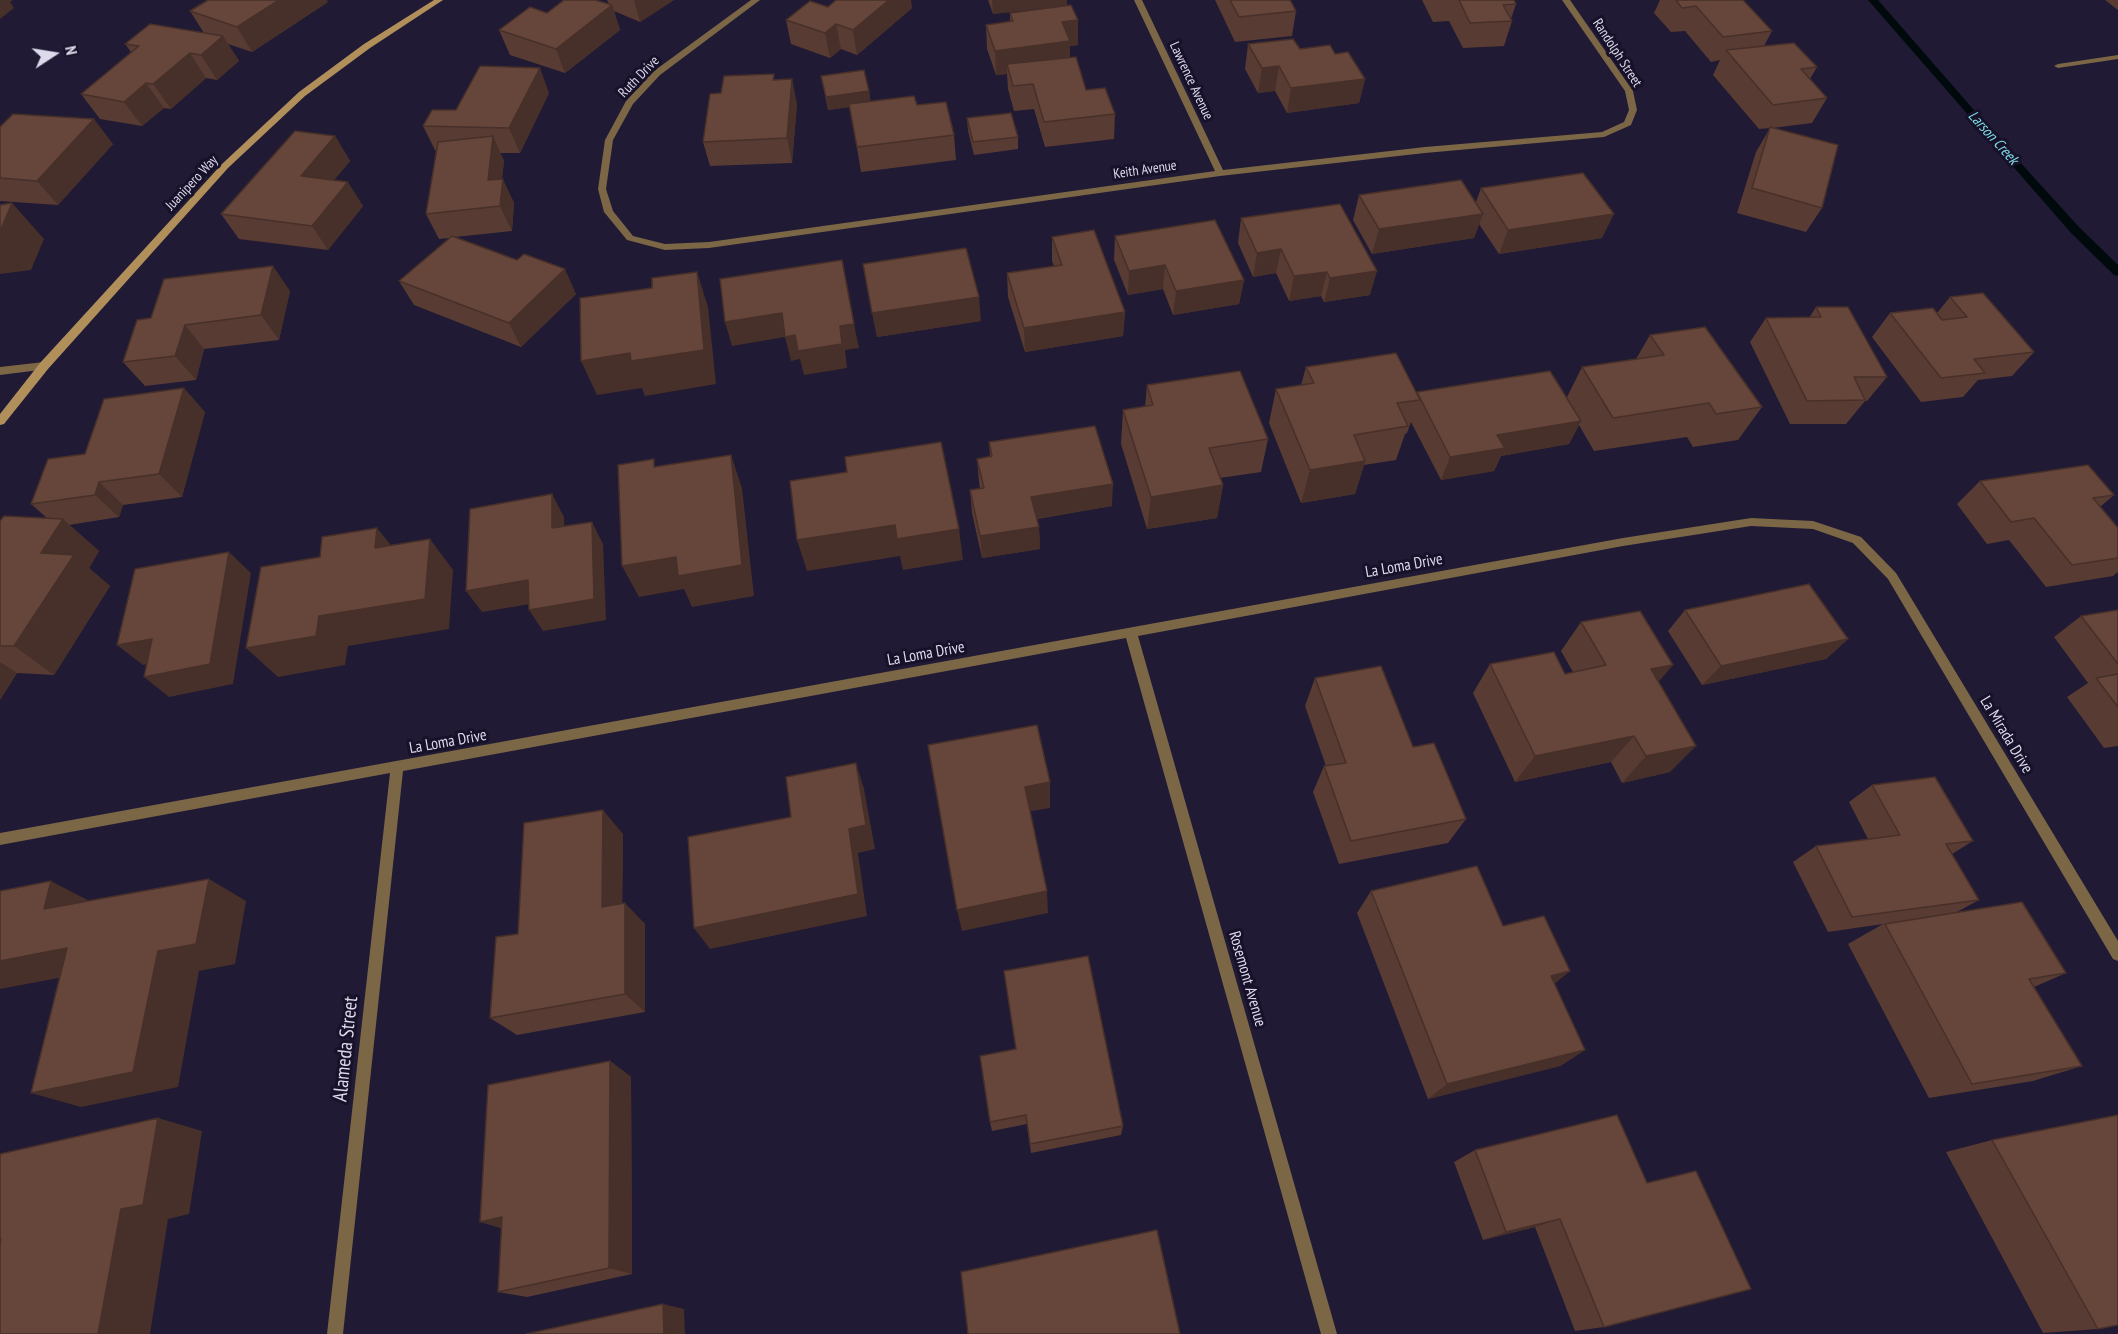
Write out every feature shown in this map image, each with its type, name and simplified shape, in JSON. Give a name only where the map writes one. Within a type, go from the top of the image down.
[{"type":"street","name":"Juanipero Way","points":[[0,421],[44,366],[225,166],[302,94],[367,46],[439,0]]},
{"type":"street","name":"Ruth Drive","points":[[665,247],[630,238],[609,212],[602,189],[609,140],[630,102],[657,73],[756,0]]},
{"type":"street","name":"Lawrence Avenue","points":[[1138,0],[1220,173]]},
{"type":"street","name":"Randolph Street","points":[[1566,0],[1629,91],[1633,110],[1628,123]]},
{"type":"street","points":[[2058,66],[2118,57]]},
{"type":"street","name":"Keith Avenue","points":[[665,247],[709,245],[1220,173],[1425,150],[1604,134],[1628,123]]},
{"type":"street","points":[[0,371],[44,366]]},
{"type":"street","name":"La Loma Drive","points":[[0,839],[1623,542],[1751,522],[1814,525],[1857,540]]},
{"type":"street","name":"La Mirada Drive","points":[[1857,540],[1874,555],[1906,596],[1917,619],[2118,954]]},
{"type":"street","name":"Rosemont Avenue","points":[[1131,633],[1329,1334]]},
{"type":"street","name":"Alameda Street","points":[[335,1334],[397,768]]},
{"type":"building","points":[[208,0],[279,0],[237,27],[190,11]]},
{"type":"building","points":[[564,0],[595,0],[612,5],[556,49],[499,30],[530,7],[547,13]]},
{"type":"building","points":[[836,0],[889,0],[853,30],[836,24],[825,33],[786,20],[810,1],[828,7]]},
{"type":"building","points":[[1230,0],[1290,0],[1296,11],[1239,17]]},
{"type":"building","points":[[1459,0],[1514,0],[1516,4],[1503,5],[1512,21],[1470,23]]},
{"type":"building","points":[[1676,0],[1743,0],[1772,31],[1723,37],[1696,6],[1682,8]]},
{"type":"building","points":[[1071,5],[1078,20],[1062,22],[1070,41],[995,51],[986,25],[1013,21],[1010,13]]},
{"type":"building","points":[[150,24],[223,36],[201,55],[190,53],[153,84],[146,83],[124,102],[81,94],[139,46],[125,44]]},
{"type":"building","points":[[1293,39],[1300,49],[1330,45],[1335,54],[1348,52],[1365,79],[1291,88],[1279,66],[1262,68],[1248,44]]},
{"type":"building","points":[[1794,43],[1817,67],[1801,69],[1827,98],[1773,105],[1726,50]]},
{"type":"building","points":[[1076,57],[1086,90],[1105,88],[1115,114],[1044,122],[1033,84],[1013,86],[1007,64]]},
{"type":"building","points":[[480,66],[540,68],[509,128],[423,126],[432,110],[456,110]]},
{"type":"building","points":[[864,70],[869,91],[826,97],[821,76]]},
{"type":"building","points":[[774,74],[773,80],[792,79],[787,138],[703,142],[710,94],[721,93],[724,76]]},
{"type":"building","points":[[914,96],[917,105],[946,102],[954,135],[857,147],[849,104]]},
{"type":"building","points":[[1011,113],[1018,137],[973,142],[967,118]]},
{"type":"building","points":[[13,114],[94,119],[37,181],[0,178],[0,127]]},
{"type":"building","points":[[1770,127],[1838,145],[1822,208],[1752,188]]},
{"type":"building","points":[[295,131],[335,136],[301,176],[348,182],[312,226],[221,214]]},
{"type":"building","points":[[493,136],[488,180],[503,179],[500,206],[426,214],[438,142]]},
{"type":"building","points":[[1583,173],[1614,214],[1508,230],[1481,188]]},
{"type":"building","points":[[1461,180],[1483,214],[1379,229],[1359,195]]},
{"type":"building","points":[[12,203],[0,232],[0,205]]},
{"type":"building","points":[[1340,204],[1377,271],[1330,278],[1327,272],[1294,276],[1281,249],[1257,253],[1241,218]]},
{"type":"building","points":[[1215,220],[1244,280],[1176,291],[1165,265],[1129,271],[1115,236]]},
{"type":"building","points":[[1094,230],[1125,312],[1024,328],[1007,273],[1062,265],[1052,237]]},
{"type":"building","points":[[452,236],[517,260],[524,254],[565,269],[509,323],[399,281]]},
{"type":"building","points":[[966,248],[979,297],[872,313],[863,264]]},
{"type":"building","points":[[842,260],[854,324],[840,326],[842,344],[798,351],[795,335],[785,337],[782,313],[725,322],[720,279]]},
{"type":"building","points":[[273,266],[261,315],[185,325],[175,356],[123,362],[137,320],[151,318],[164,279]]},
{"type":"building","points":[[697,272],[704,350],[631,361],[630,353],[581,361],[580,298],[652,288],[652,278]]},
{"type":"building","points":[[1983,293],[2034,352],[1974,359],[1985,373],[1941,378],[1890,313],[1933,308],[1942,320],[1967,317],[1950,297]]},
{"type":"building","points":[[1816,307],[1848,307],[1887,377],[1854,377],[1865,400],[1807,401],[1766,318],[1821,317]]},
{"type":"building","points":[[1705,327],[1762,407],[1716,414],[1709,403],[1613,418],[1582,367],[1664,355],[1650,335]]},
{"type":"building","points":[[1396,353],[1420,400],[1397,403],[1408,426],[1354,435],[1365,461],[1310,470],[1276,389],[1314,383],[1306,367]]},
{"type":"building","points":[[1240,371],[1268,439],[1209,448],[1223,485],[1151,497],[1123,410],[1153,405],[1147,385]]},
{"type":"building","points":[[1550,371],[1581,421],[1497,435],[1505,448],[1450,457],[1417,392]]},
{"type":"building","points":[[184,388],[159,474],[99,482],[95,495],[31,504],[48,459],[85,454],[104,399]]},
{"type":"building","points":[[1095,426],[1113,484],[1031,497],[1039,527],[980,536],[970,490],[984,488],[977,459],[992,456],[989,442]]},
{"type":"building","points":[[941,442],[959,529],[897,539],[895,525],[797,540],[790,481],[847,472],[845,457]]},
{"type":"building","points":[[731,455],[742,565],[678,576],[676,557],[622,566],[618,465],[654,459],[654,467]]},
{"type":"building","points":[[2088,465],[2114,495],[2093,498],[2118,528],[2118,558],[2072,565],[2034,518],[2011,522],[1980,481]]},
{"type":"building","points":[[552,494],[552,528],[592,522],[594,599],[529,610],[528,580],[466,591],[470,509]]},
{"type":"building","points":[[4,516],[63,519],[41,553],[74,555],[14,646],[0,646],[0,521]]},
{"type":"building","points":[[377,528],[375,548],[430,539],[425,599],[319,616],[316,636],[246,648],[261,567],[320,557],[322,537]]},
{"type":"building","points":[[229,552],[210,664],[144,677],[152,639],[117,645],[135,569]]},
{"type":"building","points":[[1809,584],[1848,639],[1721,666],[1685,610]]},
{"type":"building","points":[[2118,610],[2118,664],[2081,616]]},
{"type":"building","points":[[1640,611],[1673,665],[1651,669],[1696,746],[1646,756],[1634,736],[1535,756],[1490,664],[1554,652],[1565,674],[1606,665],[1581,622]]},
{"type":"building","points":[[1381,666],[1413,747],[1434,743],[1466,819],[1351,841],[1324,766],[1346,763],[1315,678]]},
{"type":"building","points":[[2118,674],[2118,707],[2096,678]]},
{"type":"building","points":[[1037,725],[1050,782],[1025,787],[1047,891],[957,910],[928,745]]},
{"type":"building","points":[[856,763],[866,825],[849,829],[858,894],[694,928],[688,837],[791,817],[786,777]]},
{"type":"building","points":[[1935,777],[1973,841],[1946,844],[1979,900],[1852,917],[1816,846],[1900,835],[1872,785]]},
{"type":"building","points":[[603,810],[602,907],[625,903],[625,994],[490,1018],[496,937],[518,934],[524,823]]},
{"type":"building","points":[[1477,866],[1503,926],[1544,916],[1570,971],[1551,976],[1585,1050],[1447,1084],[1371,891]]},
{"type":"building","points":[[209,879],[196,944],[158,951],[133,1072],[31,1093],[67,948],[0,961],[0,891],[51,881],[44,909]]},
{"type":"building","points":[[2022,902],[2066,973],[2029,979],[2082,1066],[1972,1084],[1885,924]]},
{"type":"building","points":[[1088,956],[1123,1126],[1030,1144],[1026,1115],[990,1122],[980,1056],[1016,1049],[1004,971]]},
{"type":"building","points":[[610,1061],[609,1268],[498,1292],[502,1217],[480,1222],[488,1085]]},
{"type":"building","points":[[1617,1115],[1647,1183],[1696,1171],[1751,1289],[1604,1327],[1560,1219],[1506,1232],[1475,1150]]},
{"type":"building","points":[[2118,1115],[2118,1325],[2098,1329],[1992,1140]]},
{"type":"building","points":[[158,1118],[143,1205],[121,1209],[98,1334],[0,1334],[0,1154]]},
{"type":"building","points":[[1157,1230],[1180,1334],[968,1334],[961,1272]]},
{"type":"building","points":[[663,1304],[664,1334],[526,1334]]},
{"type":"waterway","name":"Larson Creek","points":[[1873,0],[2075,230],[2118,272]]}]
